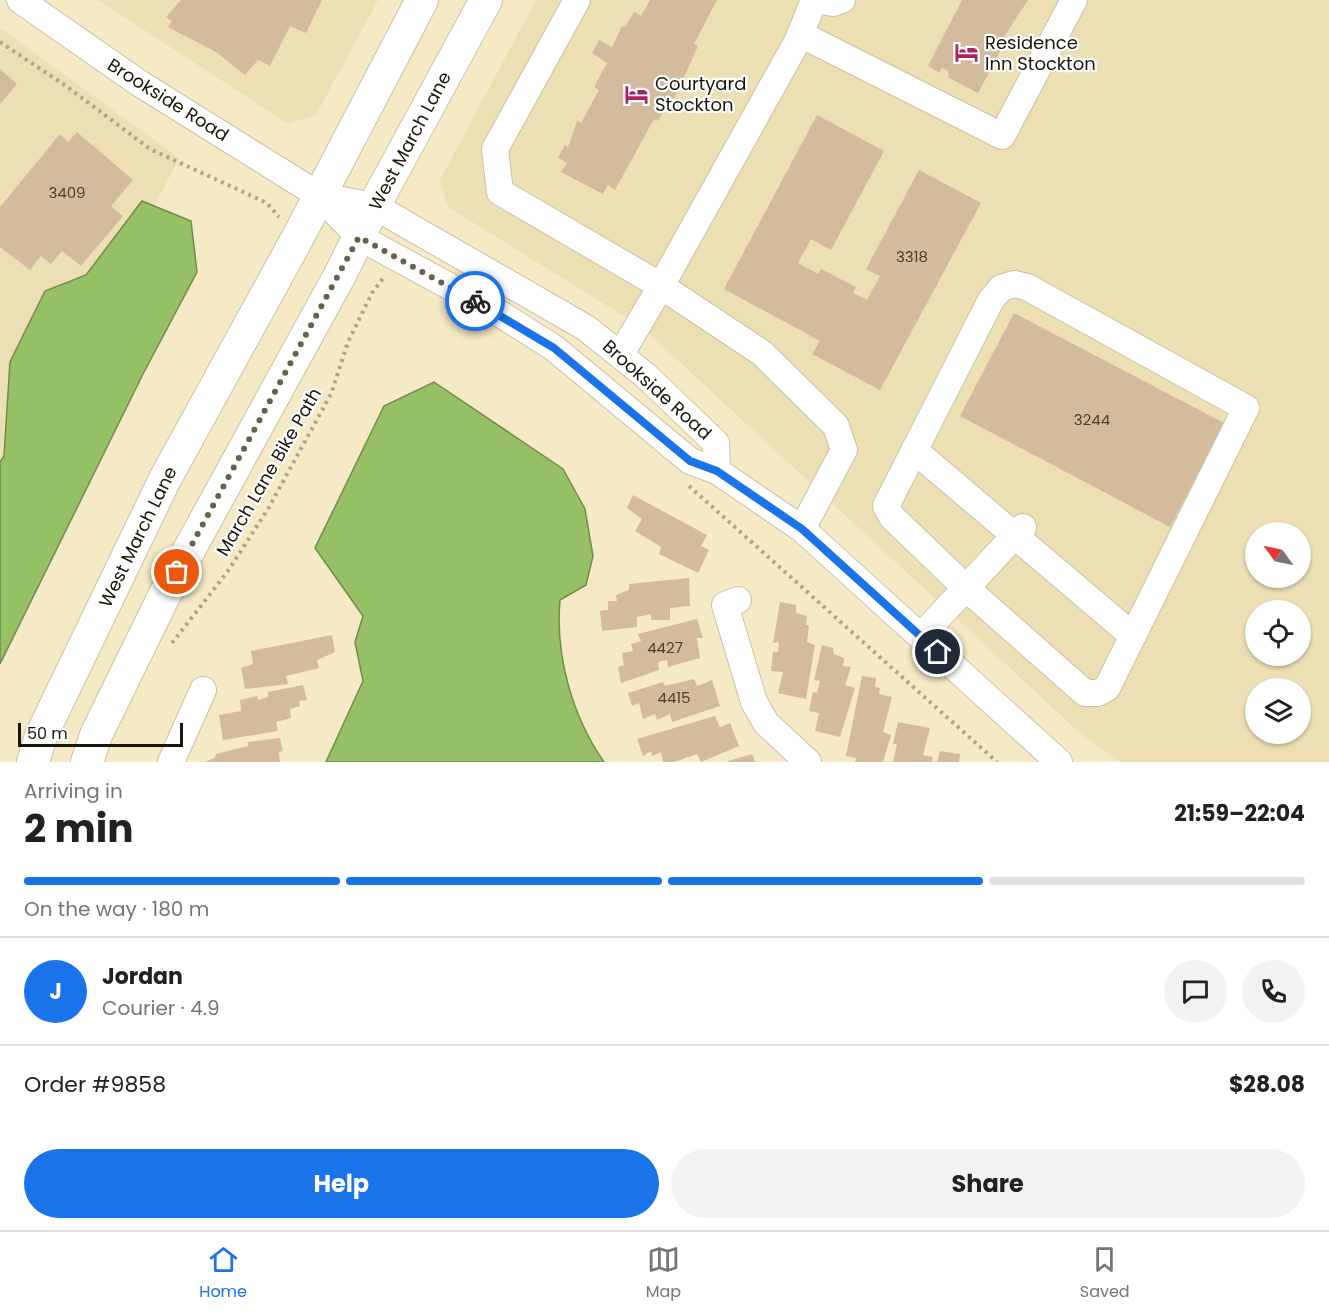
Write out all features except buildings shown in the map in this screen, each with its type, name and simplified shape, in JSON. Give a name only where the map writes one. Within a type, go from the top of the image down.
[{"type":"main road","name":"West March Lane","points":[[33,762],[41,736],[165,479],[297,239],[423,0]]},
{"type":"main road","name":"West March Lane","points":[[87,762],[96,735],[166,592],[344,267],[374,206],[486,0]]},
{"type":"street","name":"Brookside Road","points":[[20,0],[139,84],[320,196],[359,237],[502,315],[554,348],[690,461],[717,471],[802,529],[1059,762]]},
{"type":"street","points":[[577,0],[495,149],[500,192],[662,286],[762,353],[836,426],[844,450],[802,529]]},
{"type":"street","points":[[621,354],[662,286],[800,34],[815,0],[833,3],[842,0]]},
{"type":"street","points":[[800,34],[1002,136],[1074,0]]},
{"type":"street","name":"Brookside Road","points":[[320,196],[374,206],[577,322],[621,354],[716,443],[717,471]]},
{"type":"street","points":[[1014,284],[1027,287],[1242,403],[1246,408],[1245,415],[1107,688],[1098,693],[1085,693],[966,588],[892,517],[886,506],[991,300],[1001,288],[1014,284]]},
{"type":"street","points":[[914,450],[1019,531],[1133,636]]},
{"type":"street","points":[[921,636],[1019,531]]},
{"type":"street","points":[[738,600],[725,605],[754,702],[766,723],[808,762]]},
{"type":"street","points":[[171,762],[203,690]]},
{"type":"path","points":[[0,42],[66,86],[150,149],[267,203],[297,239]]},
{"type":"path","points":[[344,267],[395,279]]},
{"type":"path","name":"March Lane Bike Path","points":[[170,646],[228,571],[268,508],[331,394],[348,342],[372,293],[384,277]]},
{"type":"path","points":[[687,484],[998,762]]},
{"type":"shaded area","points":[[98,0],[378,0],[316,115],[288,124]]},
{"type":"shaded area","points":[[536,0],[1329,0],[1329,762],[1120,762],[1081,734],[643,328],[448,207],[440,180]]},
{"type":"shaded area","points":[[0,28],[179,158],[119,276],[0,483]]},
{"type":"shaded area","points":[[142,201],[191,221],[197,272],[143,374],[0,664],[0,462],[4,456],[10,362],[45,291],[86,275]]},
{"type":"shaded area","points":[[434,382],[563,469],[585,509],[593,556],[586,585],[560,600],[560,642],[568,684],[575,705],[583,725],[604,762],[326,762],[363,681],[355,642],[363,616],[315,548],[384,406]]},
{"type":"way so far","points":[[177,572],[359,237],[475,301]]},
{"type":"place","name":"Residence Inn Stockton","points":[[967,53]]},
{"type":"place","name":"Courtyard Stockton","points":[[637,94]]},
{"type":"route","points":[[475,301],[554,348],[591,376],[690,461],[717,471],[802,529],[938,652]]}]
